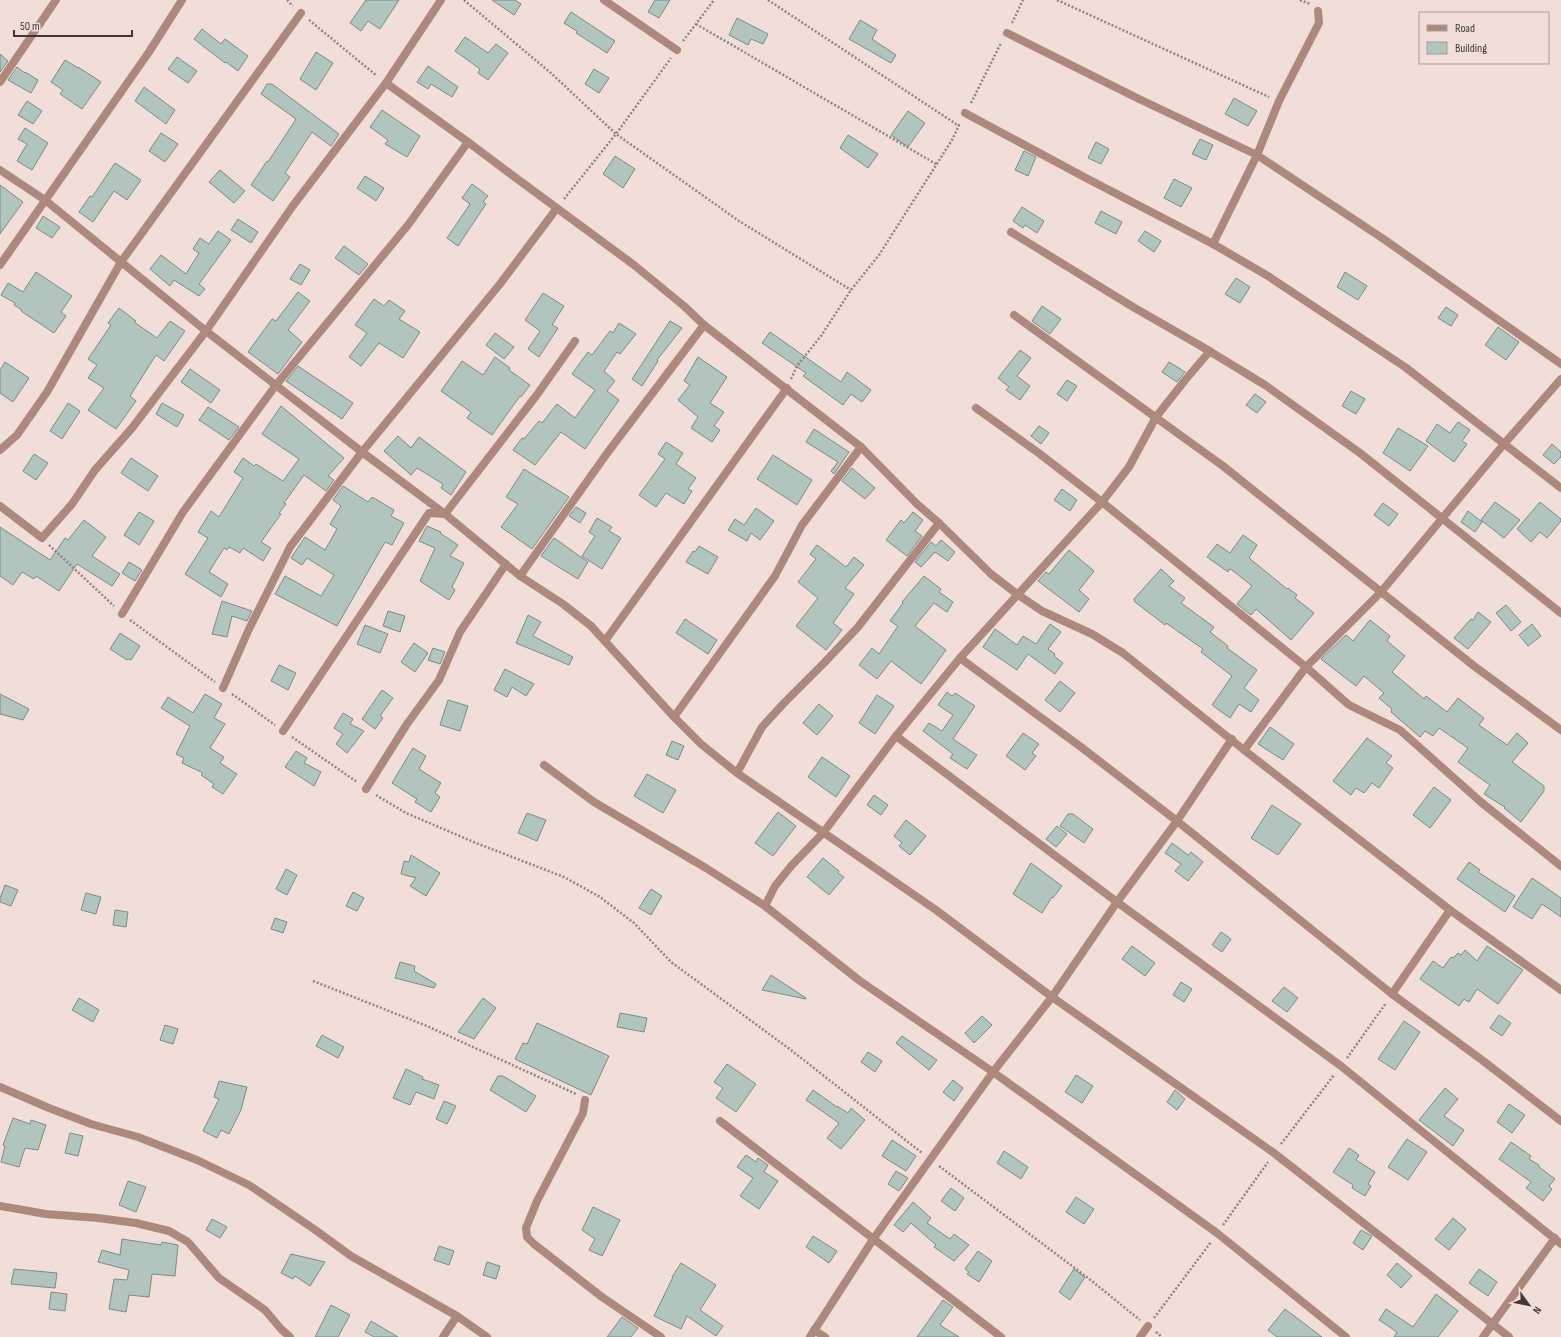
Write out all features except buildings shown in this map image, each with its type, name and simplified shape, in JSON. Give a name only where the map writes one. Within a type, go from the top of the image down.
[{"type":"street","points":[[0,82],[56,0]]},
{"type":"street","points":[[0,265],[149,52],[182,0]]},
{"type":"street","points":[[0,506],[42,538],[72,504],[95,470],[132,428],[206,331],[292,207],[386,83],[441,0]]},
{"type":"street","points":[[604,0],[676,50]]},
{"type":"street","points":[[1213,244],[1257,155],[1279,101],[1319,23],[1318,11]]},
{"type":"street","points":[[0,450],[17,435],[48,392],[121,262],[301,13]]},
{"type":"street","points":[[1006,33],[1257,155],[1385,240],[1561,364]]},
{"type":"street","points":[[386,83],[634,265],[684,306],[704,325],[861,447],[917,504],[939,522],[991,574],[1042,611],[1092,634],[1123,653],[1244,750],[1450,910],[1561,990]]},
{"type":"street","points":[[966,113],[1213,244],[1268,276],[1399,363],[1561,488]]},
{"type":"street","points":[[122,614],[183,512],[276,385],[408,225],[468,142]]},
{"type":"street","points":[[0,170],[45,200],[206,331],[362,452],[446,514],[520,576],[562,604],[590,626],[606,641],[674,717],[701,744],[737,773],[822,833],[936,910],[1052,997],[1274,1153],[1509,1337]]},
{"type":"street","points":[[223,688],[249,629],[290,547],[362,452],[500,284],[557,208]]},
{"type":"street","points":[[1011,232],[1133,307],[1210,351],[1265,385],[1360,453],[1561,613]]},
{"type":"street","points":[[1014,315],[1223,466],[1474,666],[1561,730]]},
{"type":"street","points":[[520,576],[608,452],[704,325]]},
{"type":"street","points":[[446,514],[536,396],[575,341]]},
{"type":"street","points":[[766,906],[776,886],[792,865],[822,833],[896,736],[960,658],[1102,502],[1129,467],[1156,418],[1186,378],[1210,351]]},
{"type":"street","points":[[1244,750],[1306,668],[1381,592],[1504,444],[1561,379]]},
{"type":"street","points":[[606,641],[787,388]]},
{"type":"street","points":[[976,408],[1040,454],[1102,502],[1306,668],[1349,705],[1400,730],[1482,803],[1561,866]]},
{"type":"street","points":[[674,717],[774,576],[802,525],[861,447]]},
{"type":"street","points":[[283,731],[429,513],[446,514]]},
{"type":"street","points":[[737,773],[762,727],[858,627],[939,522]]},
{"type":"street","points":[[366,789],[407,724],[439,680],[460,632],[506,564]]},
{"type":"street","points":[[960,658],[1081,747],[1177,821],[1392,994],[1482,1060],[1561,1121]]},
{"type":"street","points":[[896,736],[1117,902],[1341,1066],[1558,1241],[1483,1337]]},
{"type":"street","points":[[825,1337],[812,1333],[874,1238],[993,1072],[1052,997],[1117,902],[1177,821],[1232,739]]},
{"type":"street","points":[[544,765],[594,802],[706,868],[766,906],[860,981],[993,1072],[1217,1233],[1346,1337]]},
{"type":"street","points":[[1392,994],[1450,910]]},
{"type":"street","points":[[0,1087],[91,1124],[138,1137],[197,1160],[249,1185],[314,1229],[350,1256],[457,1316],[487,1337]]},
{"type":"street","points":[[585,1100],[583,1113],[537,1201],[526,1228],[527,1237],[602,1297],[661,1337]]},
{"type":"street","points":[[720,1121],[1002,1337]]},
{"type":"street","points":[[0,1206],[46,1214],[136,1223],[169,1231],[188,1242],[219,1278],[265,1310],[290,1337]]},
{"type":"street","points":[[443,1337],[457,1316]]},
{"type":"street","points":[[1140,1337],[1148,1326]]},
{"type":"path","points":[[287,0],[386,83]]},
{"type":"path","points":[[464,0],[552,74],[616,134],[739,221],[851,290]]},
{"type":"path","points":[[557,208],[616,134],[714,0]]},
{"type":"path","points":[[768,0],[958,126]]},
{"type":"path","points":[[787,388],[798,366],[821,336],[851,290],[879,255],[936,164],[966,113],[1023,0]]},
{"type":"path","points":[[1057,0],[1279,101]]},
{"type":"path","points":[[696,24],[936,164]]},
{"type":"path","points":[[42,538],[122,614],[223,688],[366,789],[406,813],[476,843],[564,877],[600,897],[634,923],[671,962],[791,1050],[930,1160],[1088,1278],[1162,1337]]},
{"type":"path","points":[[313,981],[426,1026],[580,1096],[585,1100]]}]
